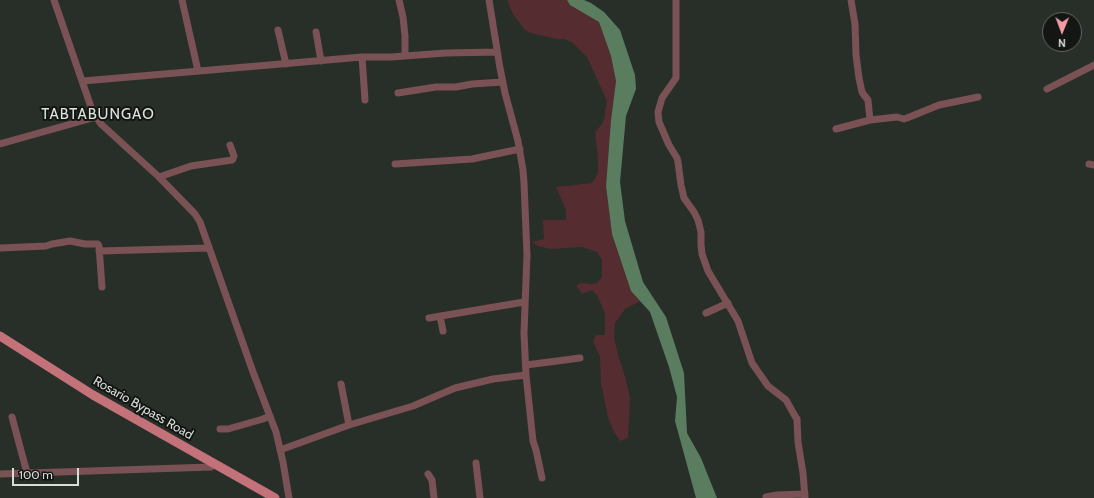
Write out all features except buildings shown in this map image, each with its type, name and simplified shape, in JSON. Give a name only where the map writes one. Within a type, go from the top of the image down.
[{"type":"main road","name":"Rosario Bypass Road","points":[[0,336],[93,395],[275,498]]},
{"type":"main road","name":"Rosario Bypass Road","points":[[0,341],[91,399],[266,498]]},
{"type":"street","points":[[54,0],[96,117],[101,124],[159,177],[195,214],[200,222],[208,248],[276,432],[289,498]]},
{"type":"street","points":[[182,0],[198,71]]},
{"type":"street","points":[[399,0],[403,23],[405,55]]},
{"type":"street","points":[[489,0],[503,82],[520,149],[524,183],[527,262],[524,302],[526,375],[533,441],[542,478]]},
{"type":"street","points":[[676,0],[676,78],[662,98],[658,115],[663,133],[678,162],[684,198],[698,220],[701,232],[702,254],[705,265],[738,321],[752,364],[768,386],[786,400],[795,416],[797,423],[805,496],[777,495],[766,497]]},
{"type":"street","points":[[851,0],[855,24],[858,78],[862,92],[868,100],[870,120]]},
{"type":"street","points":[[278,30],[286,64]]},
{"type":"street","points":[[316,32],[321,61]]},
{"type":"street","points":[[83,81],[362,57],[497,52]]},
{"type":"street","points":[[362,57],[365,100]]},
{"type":"street","points":[[1047,89],[1094,64]]},
{"type":"street","points":[[398,93],[436,87],[456,87],[472,84],[503,82]]},
{"type":"street","points":[[836,129],[870,120],[896,117],[904,119],[939,105],[978,97]]},
{"type":"street","points":[[0,144],[96,117]]},
{"type":"street","points":[[159,177],[191,166],[232,160],[234,156],[230,145]]},
{"type":"street","points":[[395,164],[472,159],[520,149]]},
{"type":"street","points":[[0,248],[46,246],[74,241],[85,244],[98,244],[102,287]]},
{"type":"street","points":[[99,251],[208,248]]},
{"type":"street","points":[[429,318],[524,302]]},
{"type":"street","points":[[706,313],[728,303]]},
{"type":"street","points":[[440,316],[443,331]]},
{"type":"street","points":[[526,365],[580,358]]},
{"type":"street","points":[[280,450],[348,425],[413,406],[461,386],[493,379],[526,375]]},
{"type":"street","points":[[341,384],[348,425]]},
{"type":"street","points":[[12,416],[27,473]]},
{"type":"street","points":[[220,429],[228,429],[270,416]]},
{"type":"street","points":[[476,463],[480,498]]},
{"type":"street","points":[[0,466],[1,474],[211,467]]},
{"type":"street","points":[[428,474],[432,480],[434,498]]},
{"type":"shaded area","points":[[507,0],[567,0],[571,5],[599,22],[611,56],[616,81],[611,120],[606,186],[612,234],[631,291],[640,301],[625,309],[615,323],[614,337],[630,397],[628,438],[620,441],[613,430],[608,417],[601,384],[600,357],[593,341],[596,335],[605,335],[605,313],[597,295],[592,290],[582,294],[576,285],[581,283],[597,283],[602,277],[602,260],[597,252],[582,247],[551,249],[538,246],[532,242],[544,239],[543,220],[566,220],[566,210],[556,187],[592,183],[598,173],[595,132],[602,124],[604,119],[607,101],[587,57],[573,43],[565,39],[556,39],[531,33],[525,30],[513,14]]},
{"type":"shaded area","points":[[567,0],[584,0],[604,12],[620,30],[635,75],[636,89],[626,116],[620,182],[625,221],[643,282],[666,317],[684,373],[687,433],[701,458],[717,498],[696,498],[675,421],[677,397],[669,367],[650,312],[631,291],[612,234],[606,186],[611,120],[616,81],[611,56],[599,22],[570,5]]},
{"type":"district","name":"TABTABUNGAO","points":[[98,115]]}]
